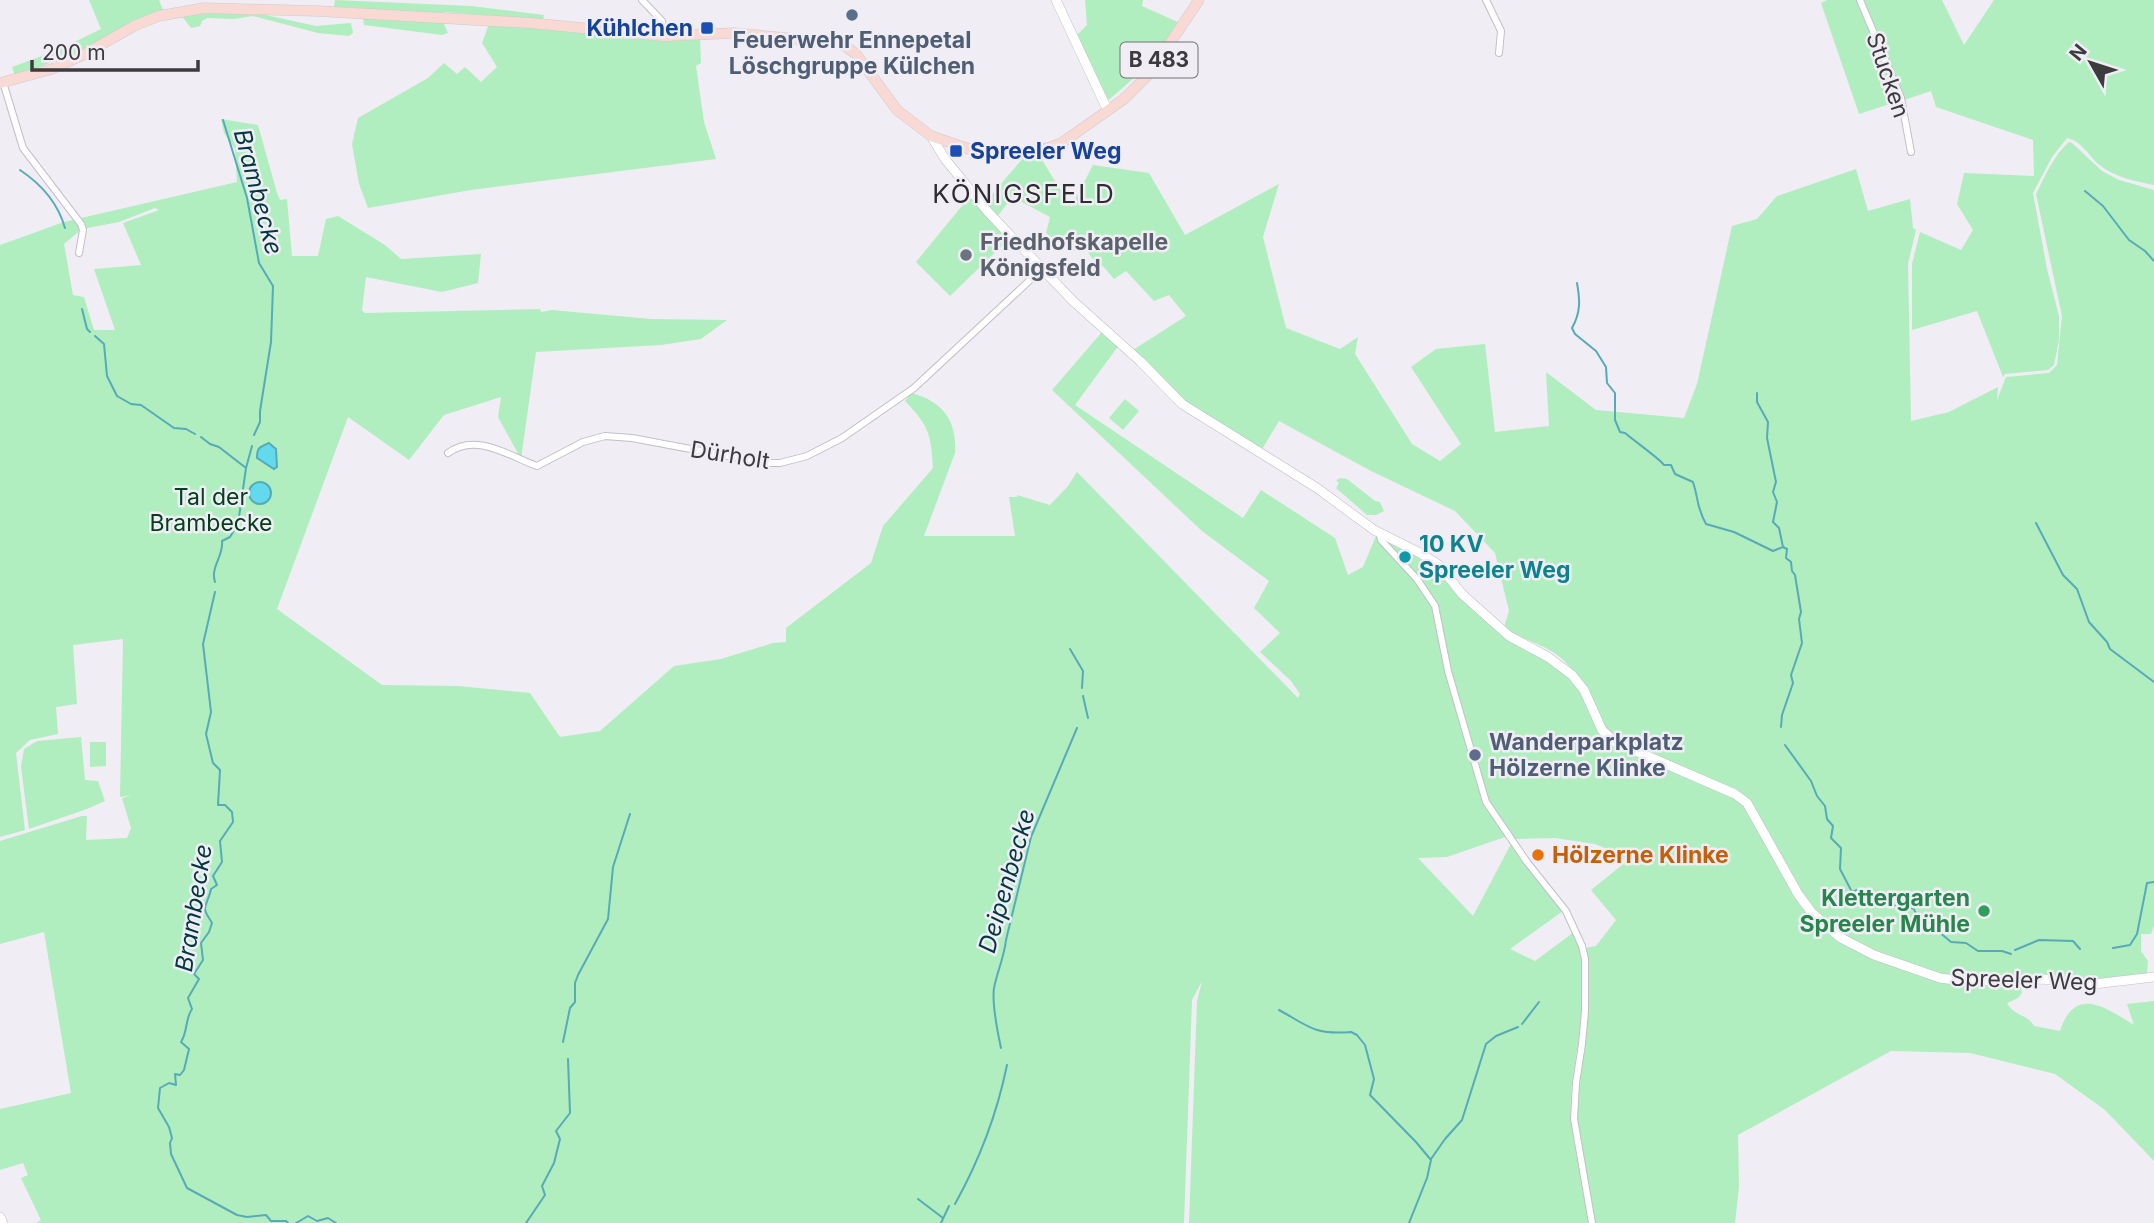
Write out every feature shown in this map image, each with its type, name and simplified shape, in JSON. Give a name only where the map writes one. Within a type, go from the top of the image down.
[{"type":"main road","name":"B 483","points":[[664,36],[734,33],[829,42],[849,48],[897,110],[931,136],[969,149],[996,153],[1026,153],[1063,142],[1134,90],[1150,73],[1199,0]]},
{"type":"main road","points":[[1,83],[52,69],[134,26],[159,16],[204,8],[530,23],[664,36]]},
{"type":"street","points":[[642,0],[662,21],[664,36]]},
{"type":"street","points":[[1056,0],[1108,111]]},
{"type":"street","points":[[1486,0],[1500,31],[1499,53]]},
{"type":"street","name":"Stucken","points":[[1860,0],[1901,98],[1911,152]]},
{"type":"street","points":[[1,83],[29,159],[81,224],[83,230],[79,253]]},
{"type":"street","name":"Spreeler Weg","points":[[931,136],[933,143],[971,194],[1087,315],[1140,360],[1182,404],[1317,488],[1380,534],[1432,559],[1448,574],[1462,594],[1509,636],[1569,672],[1584,691],[1602,730],[1615,741],[1744,800],[1750,806],[1807,907],[1830,929],[1856,947],[1929,975],[1963,982],[2042,979],[2094,984],[2154,977]]},
{"type":"street","name":"Dürholt","points":[[448,453],[459,446],[483,445],[537,466],[583,442],[605,436],[632,438],[752,462],[780,463],[794,460],[842,438],[915,388],[1043,268]]},
{"type":"street","points":[[1380,534],[1381,540],[1417,579],[1435,606],[1448,671],[1486,802],[1527,862],[1566,911],[1582,946],[1585,959],[1585,1011],[1574,1119],[1592,1223]]},
{"type":"street","points":[[0,1217],[3,1223]]},
{"type":"green space","points":[[89,0],[159,0],[163,10],[137,20],[82,51],[15,76],[12,67],[58,50],[101,29]]},
{"type":"green space","points":[[335,0],[471,6],[544,15],[543,20],[444,12],[443,22],[448,33],[442,35],[364,25],[362,8],[334,7]]},
{"type":"green space","points":[[1085,0],[1143,0],[1142,6],[1180,23],[1147,65],[1107,101],[1077,35],[1087,25]]},
{"type":"green space","points":[[1827,0],[1858,0],[1899,101],[1859,114],[1821,3]]},
{"type":"green space","points":[[1862,0],[1942,0],[1964,45],[1994,0],[2154,0],[2154,185],[2110,172],[2080,145],[2067,138],[2052,157],[2033,193],[2059,316],[2059,340],[2054,365],[2048,370],[2005,374],[2003,377],[1977,311],[1912,330],[1912,264],[1920,232],[1961,250],[1973,230],[1957,204],[1964,173],[2034,176],[2033,140],[1936,107],[1931,91],[1904,100]]},
{"type":"green space","points":[[252,12],[316,26],[351,23],[353,33],[349,36],[318,33],[253,16],[234,19],[207,18],[200,26],[191,28],[181,15]]},
{"type":"green space","points":[[489,24],[700,36],[701,63],[696,66],[704,122],[716,159],[471,190],[368,208],[359,184],[352,144],[358,118],[428,78],[444,63],[457,74],[465,67],[481,82],[497,67],[482,43]]},
{"type":"green space","name":"Tal der Brambecke","points":[[221,119],[258,125],[277,193],[280,200],[287,199],[292,256],[318,256],[326,219],[338,216],[385,245],[401,259],[481,254],[478,283],[442,292],[366,277],[362,310],[365,313],[540,309],[541,312],[552,310],[651,319],[727,320],[701,339],[661,345],[536,352],[521,459],[498,417],[501,397],[444,415],[409,460],[348,417],[277,609],[382,685],[458,686],[530,693],[560,737],[600,731],[674,666],[721,659],[773,643],[786,642],[786,628],[871,563],[883,526],[933,468],[927,431],[905,401],[912,393],[940,407],[950,422],[955,441],[955,453],[924,536],[1015,536],[1009,497],[1017,495],[1050,505],[1077,472],[1298,698],[1300,694],[1291,681],[1260,652],[1280,633],[1254,608],[1269,581],[1202,531],[1052,390],[1102,332],[1119,345],[1075,405],[1243,518],[1261,490],[1335,538],[1348,575],[1363,567],[1376,536],[1437,567],[1463,599],[1507,638],[1547,659],[1568,674],[1591,713],[1597,708],[1567,664],[1547,649],[1504,627],[1509,611],[1495,553],[1455,511],[1371,471],[1279,421],[1261,451],[1181,398],[1133,350],[1186,316],[1169,295],[1154,301],[1126,271],[1114,279],[1103,266],[1098,267],[1088,252],[1080,248],[1072,252],[1046,233],[1050,217],[1012,197],[997,217],[984,209],[1010,238],[950,296],[916,262],[970,196],[981,207],[1024,157],[1039,155],[1071,207],[1093,165],[1149,173],[1185,235],[1279,184],[1263,237],[1286,328],[1340,349],[1358,337],[1355,354],[1412,444],[1440,461],[1461,444],[1411,367],[1436,349],[1485,344],[1495,432],[1549,426],[1546,372],[1596,410],[1684,418],[1697,384],[1732,226],[1757,219],[1777,196],[1856,169],[1868,211],[1910,199],[1913,228],[1916,230],[1908,264],[1911,421],[1949,412],[1998,387],[1997,400],[2006,377],[2049,373],[2057,365],[2062,316],[2036,194],[2059,153],[2069,142],[2072,143],[2102,171],[2119,180],[2154,190],[2154,925],[2151,934],[2141,934],[2141,951],[2148,961],[2147,974],[2094,981],[2029,977],[1976,980],[1941,975],[1857,945],[1820,919],[1798,894],[1820,920],[1846,940],[1892,961],[1934,976],[1971,982],[2042,979],[2020,981],[2022,993],[2007,1003],[2034,1026],[2060,1031],[2066,1017],[2082,1004],[2102,1007],[2134,1025],[2127,1004],[2154,1001],[2154,1161],[2105,1110],[2055,1074],[1970,1053],[1891,1051],[1738,1135],[1739,1187],[1735,1223],[1593,1223],[1575,1111],[1586,1037],[1585,948],[1596,946],[1616,920],[1591,890],[1627,861],[1595,844],[1555,838],[1505,837],[1447,857],[1418,858],[1473,916],[1513,844],[1526,865],[1563,911],[1510,949],[1535,961],[1574,932],[1581,955],[1584,1002],[1571,1095],[1571,1118],[1590,1223],[1189,1223],[1197,1001],[1202,981],[1192,1000],[1184,1223],[36,1223],[41,1220],[21,1178],[28,1175],[23,1163],[0,1170],[0,1109],[71,1093],[44,932],[0,944],[0,841],[82,816],[87,816],[86,840],[127,838],[131,828],[122,798],[131,795],[120,797],[123,639],[73,645],[77,704],[56,707],[58,734],[30,740],[16,753],[25,830],[0,837],[0,245],[64,222],[237,182],[235,149],[224,133]],"holes":[[[155,208],[159,210],[123,223],[141,265],[94,269],[115,330],[94,330],[84,297],[73,295],[64,244],[82,229],[119,222]]]},
{"type":"green space","points":[[1125,399],[1139,411],[1123,430],[1109,418]]},
{"type":"green space","points":[[1347,479],[1380,502],[1384,511],[1367,515],[1336,488],[1339,483],[1336,480]]},
{"type":"green space","points":[[81,737],[85,780],[98,781],[105,801],[29,829],[21,767],[24,749],[37,741]]},
{"type":"green space","points":[[90,742],[106,742],[106,766],[90,767]]},
{"type":"water","points":[[269,443],[276,449],[277,467],[274,469],[257,458],[260,448]]},
{"type":"water","points":[[260,482],[268,485],[271,493],[268,501],[260,504],[252,501],[249,493],[252,485]]},
{"type":"waterway","name":"Brambecke","points":[[223,120],[247,198],[259,263],[273,286],[271,342],[260,422],[254,435]]},
{"type":"waterway","points":[[20,170],[48,195],[65,228]]},
{"type":"waterway","points":[[2085,191],[2103,206],[2129,240],[2154,261]]},
{"type":"waterway","points":[[1577,283],[1579,306],[1572,328],[1575,334],[1596,351],[1606,367],[1607,383],[1615,393],[1615,420],[1620,432],[1625,433],[1664,465],[1671,465],[1675,474],[1693,482],[1706,524],[1734,532],[1773,551],[1783,547],[1787,549],[1786,558],[1791,562],[1795,575],[1801,612],[1799,619],[1802,643],[1791,675],[1793,683],[1782,715],[1781,727]]},
{"type":"waterway","points":[[82,309],[90,332]]},
{"type":"waterway","points":[[95,336],[104,344],[107,376],[117,396],[131,404],[141,405],[174,428],[186,429],[195,434]]},
{"type":"waterway","points":[[1757,393],[1757,402],[1768,422],[1767,438],[1776,482],[1773,492],[1777,502],[1773,522],[1779,528],[1783,547]]},
{"type":"waterway","points":[[201,437],[246,468]]},
{"type":"waterway","name":"Brambecke","points":[[215,582],[214,571],[222,541],[230,537],[238,524],[252,446]]},
{"type":"waterway","points":[[2036,523],[2063,575],[2077,589],[2089,622],[2110,649],[2154,682]]},
{"type":"waterway","name":"Brambecke","points":[[215,592],[203,644],[211,712],[206,734],[213,763],[220,770],[218,805],[225,805],[232,812],[233,822],[220,841],[222,862],[213,876],[217,885],[211,889],[205,907],[212,923],[201,943],[203,960],[194,974],[199,979],[188,998],[192,1009],[181,1042],[189,1049],[184,1070],[180,1075],[175,1074],[176,1085],[169,1083],[160,1088],[158,1108],[169,1127],[172,1138],[171,1154],[187,1188],[237,1215],[266,1215],[271,1221],[288,1223]]},
{"type":"waterway","points":[[1070,649],[1083,671],[1082,688]]},
{"type":"waterway","points":[[1083,696],[1088,718]]},
{"type":"waterway","name":"Deipenbecke","points":[[1001,1048],[994,1001],[995,982],[1031,837],[1077,728]]},
{"type":"waterway","points":[[1785,745],[1825,806],[1827,819],[1833,826],[1831,838],[1841,848],[1840,869],[1852,892],[1857,890],[1869,898],[1892,903],[1897,908],[1906,906],[1914,909],[1916,914],[1925,916],[1925,919],[1951,942],[1966,943],[1978,951],[2002,951],[2011,954]]},
{"type":"waterway","points":[[563,1042],[570,1008],[575,1002],[575,983],[608,919],[613,867],[630,814]]},
{"type":"waterway","points":[[2113,948],[2130,945],[2137,934],[2147,883],[2154,882]]},
{"type":"waterway","points":[[2015,950],[2039,940],[2073,941],[2080,949]]},
{"type":"waterway","points":[[1522,1024],[1539,1002]]},
{"type":"waterway","points":[[1279,1010],[1320,1031],[1351,1032],[1365,1045],[1374,1079],[1370,1095],[1431,1160],[1427,1178],[1409,1223]]},
{"type":"waterway","points":[[1431,1159],[1462,1120],[1486,1044],[1496,1036],[1518,1027]]},
{"type":"waterway","points":[[526,1223],[545,1195],[542,1186],[554,1163],[560,1139],[556,1131],[570,1113],[568,1059]]},
{"type":"waterway","name":"Deipenbecke","points":[[955,1204],[987,1136],[1007,1065]]},
{"type":"waterway","points":[[918,1199],[943,1218]]},
{"type":"waterway","name":"Deipenbecke","points":[[941,1223],[949,1206]]},
{"type":"waterway","name":"Brambecke","points":[[296,1223],[308,1216],[317,1221],[328,1218],[336,1223]]},
{"type":"place","name":"Feuerwehr Ennepetal Löschgruppe Külchen","points":[[852,15]]},
{"type":"place","name":"Kühlchen","points":[[707,28]]},
{"type":"place","name":"Spreeler Weg","points":[[956,151]]},
{"type":"place","name":"Friedhofskapelle Königsfeld","points":[[966,255]]},
{"type":"place","name":"10 KV Spreeler Weg","points":[[1405,557]]},
{"type":"place","name":"Wanderparkplatz Hölzerne Klinke","points":[[1475,755]]},
{"type":"place","name":"Hölzerne Klinke","points":[[1538,855]]},
{"type":"place","name":"Klettergarten Spreeler Mühle","points":[[1984,911]]},
{"type":"district","name":"KÖNIGSFELD","points":[[1024,194]]}]
